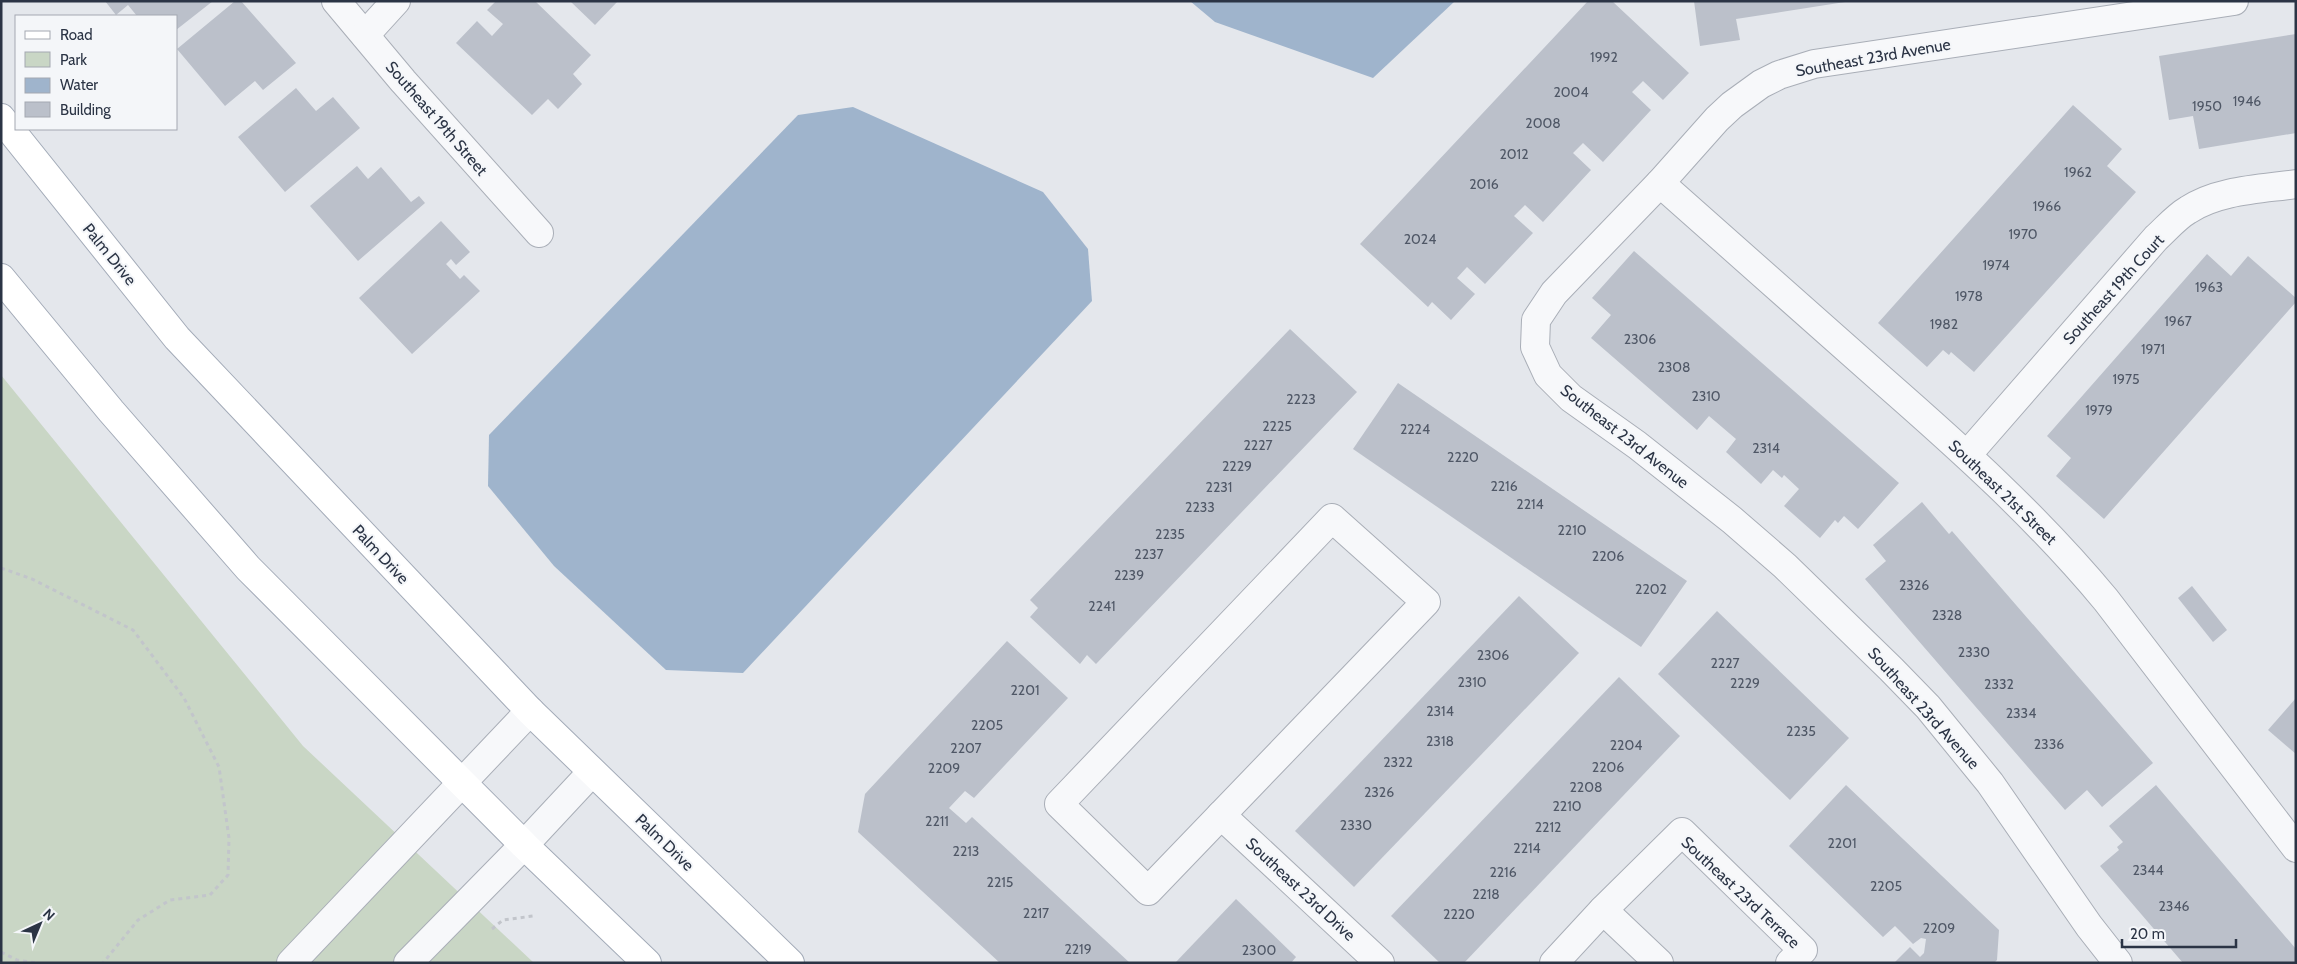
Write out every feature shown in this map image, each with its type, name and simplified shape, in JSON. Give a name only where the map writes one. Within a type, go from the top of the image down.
[{"type":"main road","name":"Palm Drive","points":[[1,118],[177,338],[530,711],[790,963]]},
{"type":"main road","points":[[1,278],[110,410],[248,568],[524,845],[647,963]]},
{"type":"street","name":"Southeast 19th Street","points":[[336,1],[538,232]]},
{"type":"street","points":[[364,35],[396,1]]},
{"type":"street","name":"Southeast 23rd Avenue","points":[[2118,963],[2089,926],[1990,783],[1934,715],[1871,648],[1732,520],[1637,445],[1571,398],[1548,374],[1541,362],[1535,347],[1534,334],[1536,320],[1543,307],[1732,105],[1761,84],[1796,69],[1814,64],[2234,1]]},
{"type":"street","name":"Southeast 21st Street","points":[[1660,182],[1967,455],[2036,521],[2100,593],[2296,848]]},
{"type":"street","name":"Southeast 19th Court","points":[[1967,455],[2156,238],[2180,216],[2200,204],[2223,196],[2296,184]]},
{"type":"street","points":[[1332,518],[1426,602],[1221,815],[1148,891],[1059,804],[1332,518]]},
{"type":"street","points":[[291,963],[530,711]]},
{"type":"street","points":[[408,963],[524,845],[592,772]]},
{"type":"street","name":"Southeast 23rd Drive","points":[[1221,815],[1380,963]]},
{"type":"street","name":"Southeast 23rd Terrace","points":[[1554,963],[1603,910],[1682,832],[1803,950],[1790,963]]},
{"type":"street","points":[[1603,910],[1659,963]]},
{"type":"path","points":[[1,568],[32,579],[133,630],[184,698],[219,767],[229,838],[228,875],[210,895],[170,900],[138,920],[103,963]]},
{"type":"path","points":[[489,932],[503,920],[533,916]]},
{"type":"path","points":[[1,952],[17,960],[36,963]]},
{"type":"green space","points":[[1,375],[303,746],[534,963],[1,963]]},
{"type":"water","points":[[1190,1],[1455,1],[1373,78],[1215,22]]},
{"type":"water","points":[[853,107],[1043,192],[1088,249],[1092,301],[743,673],[666,670],[554,566],[488,486],[489,435],[798,115]]},
{"type":"building","points":[[105,1],[213,1],[178,28],[178,15],[136,15],[128,5],[116,15]]},
{"type":"building","points":[[235,1],[241,1],[296,63],[263,90],[255,81],[225,106],[178,48]]},
{"type":"building","points":[[496,1],[535,1],[591,55],[573,74],[582,84],[558,109],[548,99],[532,115],[456,43],[477,21],[492,36],[503,24],[487,10]]},
{"type":"building","points":[[570,1],[618,1],[595,25]]},
{"type":"building","points":[[1588,1],[1612,1],[1689,73],[1663,100],[1643,81],[1632,92],[1651,110],[1603,162],[1583,143],[1573,153],[1591,170],[1543,222],[1525,205],[1514,216],[1533,233],[1485,284],[1467,267],[1457,278],[1475,294],[1451,320],[1432,302],[1428,307],[1360,244]]},
{"type":"building","points":[[1694,1],[1845,2],[1736,19],[1740,40],[1700,46]]},
{"type":"building","points":[[2296,34],[2296,133],[2199,149],[2193,116],[2169,120],[2159,56]]},
{"type":"building","points":[[296,88],[316,111],[333,97],[360,128],[285,192],[238,137]]},
{"type":"building","points":[[2073,105],[2122,149],[2107,166],[2136,192],[1974,372],[1951,352],[1949,355],[1943,350],[1927,367],[1878,323]]},
{"type":"building","points":[[357,166],[368,179],[381,167],[411,202],[419,196],[425,203],[358,261],[310,206]]},
{"type":"building","points":[[441,221],[470,252],[456,265],[451,259],[446,264],[460,279],[464,275],[480,291],[412,354],[359,298]]},
{"type":"building","points":[[1634,251],[1899,483],[1858,529],[1844,516],[1838,523],[1835,520],[1820,538],[1784,506],[1799,489],[1784,475],[1782,478],[1773,470],[1761,484],[1726,452],[1736,439],[1709,416],[1697,430],[1591,338],[1611,315],[1592,298]]},
{"type":"building","points":[[2207,254],[2231,276],[2248,256],[2296,298],[2296,302],[2104,519],[2056,476],[2071,458],[2047,436]]},
{"type":"building","points":[[1290,329],[1357,392],[1096,664],[1087,655],[1080,664],[1030,617],[1038,608],[1030,600]]},
{"type":"building","points":[[1398,383],[1687,581],[1641,647],[1353,449]]},
{"type":"building","points":[[1922,502],[1949,534],[1952,531],[2153,763],[2102,807],[2087,790],[2065,810],[1865,579],[1886,561],[1873,545]]},
{"type":"building","points":[[2192,586],[2227,630],[2213,642],[2178,598]]},
{"type":"building","points":[[1519,596],[1579,653],[1354,887],[1295,831]]},
{"type":"building","points":[[1717,611],[1849,738],[1790,800],[1658,674]]},
{"type":"building","points":[[1007,641],[1068,698],[974,798],[965,791],[949,808],[966,823],[972,817],[1130,963],[1000,963],[858,832],[865,794]]},
{"type":"building","points":[[1619,677],[1680,736],[1464,963],[1440,963],[1391,916]]},
{"type":"building","points":[[2296,698],[2296,754],[2268,730]]},
{"type":"building","points":[[1846,785],[1999,930],[1997,960],[1994,963],[1894,963],[1910,947],[1920,957],[1924,953],[1926,939],[1921,938],[1913,944],[1895,926],[1883,937],[1789,846]]},
{"type":"building","points":[[2156,785],[2296,949],[2296,963],[2183,963],[2100,866],[2119,850],[2117,847],[2123,842],[2109,826]]},
{"type":"building","points":[[1236,899],[1296,957],[1291,963],[1175,963]]}]
